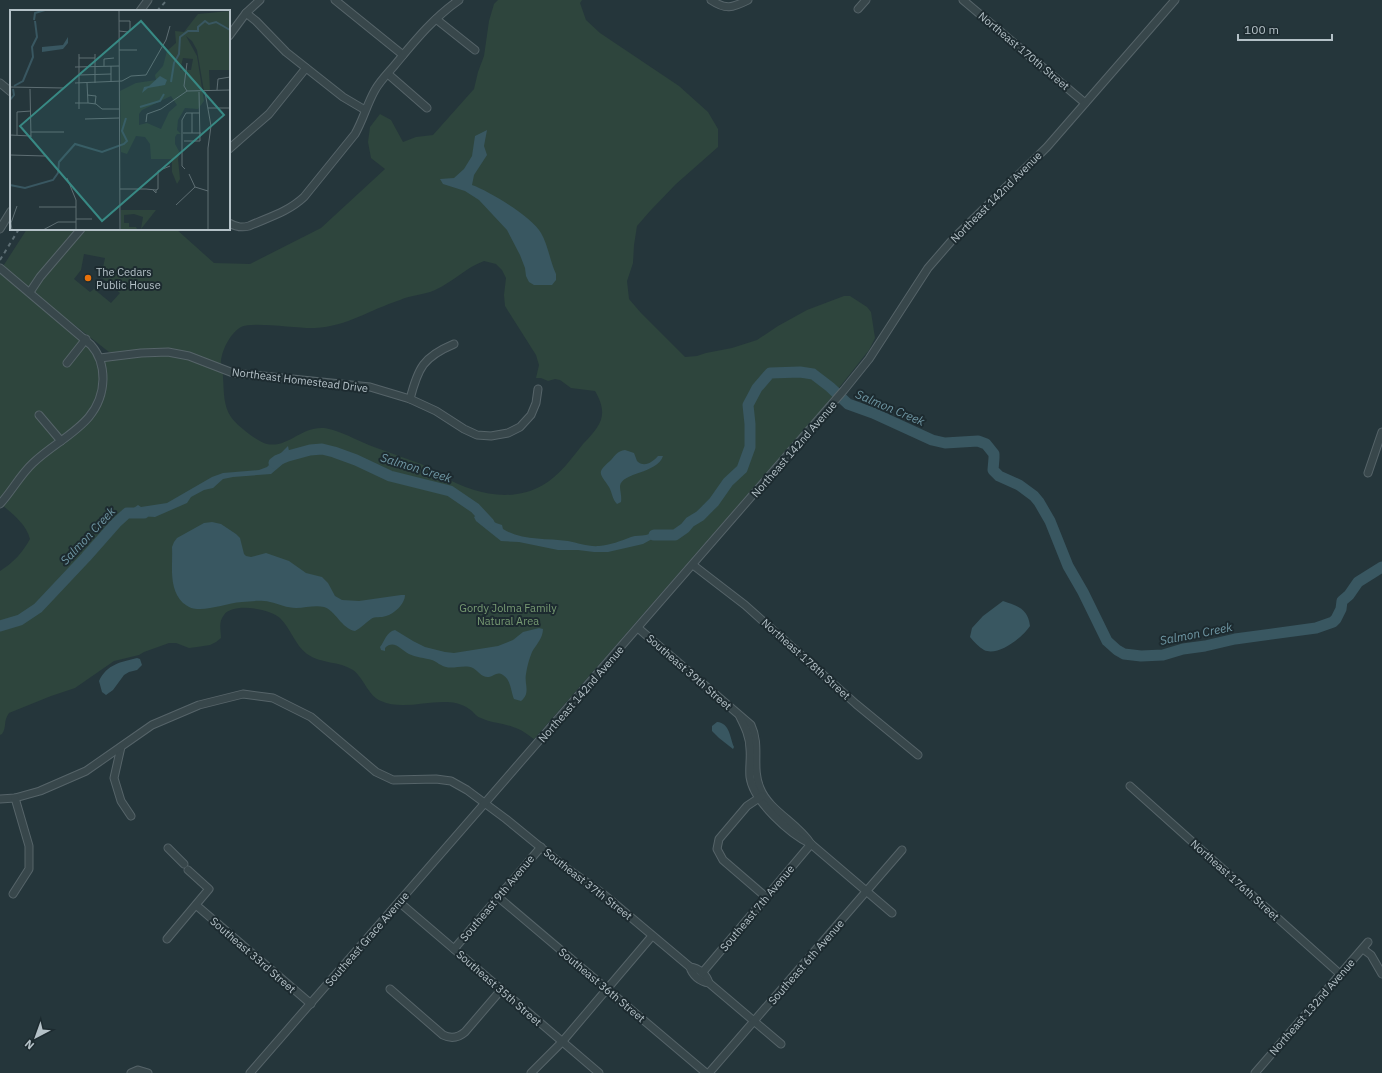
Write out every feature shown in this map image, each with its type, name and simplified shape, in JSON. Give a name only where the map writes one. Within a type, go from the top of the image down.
[{"type":"street","points":[[141,10],[148,0]]},
{"type":"street","points":[[230,35],[246,13],[260,0]]},
{"type":"street","points":[[335,0],[403,55]]},
{"type":"street","points":[[230,224],[243,228],[285,211],[294,206],[304,197],[355,134],[360,126],[365,110],[376,88],[403,55],[436,19],[446,9],[459,0]]},
{"type":"street","points":[[711,0],[723,7],[731,7],[748,0]]},
{"type":"street","points":[[858,8],[866,0]]},
{"type":"street","name":"Northeast 170th Street","points":[[964,0],[1085,103]]},
{"type":"street","name":"Northeast 142nd Avenue","points":[[484,804],[833,404],[869,359],[928,268],[954,238],[1047,147],[1175,0]]},
{"type":"street","points":[[246,13],[256,21],[286,52],[344,97],[365,110]]},
{"type":"street","points":[[436,19],[475,50]]},
{"type":"street","points":[[230,148],[269,114],[306,68]]},
{"type":"street","points":[[388,74],[427,108]]},
{"type":"street","points":[[0,83],[10,91]]},
{"type":"street","points":[[0,229],[10,213]]},
{"type":"street","points":[[30,292],[40,277],[79,230]]},
{"type":"street","points":[[0,268],[86,339],[97,351],[102,367],[103,384],[96,407],[86,421],[31,464],[0,504]]},
{"type":"street","points":[[68,363],[86,339]]},
{"type":"street","points":[[410,399],[416,376],[425,362],[439,350],[454,344]]},
{"type":"street","name":"Northeast Homestead Drive","points":[[100,358],[141,353],[168,352],[189,356],[232,373],[370,387],[410,399],[436,411],[464,429],[477,435],[491,436],[508,433],[520,427],[531,415],[536,403],[538,389]]},
{"type":"street","points":[[39,415],[60,441]]},
{"type":"street","points":[[1368,473],[1382,432]]},
{"type":"street","name":"Northeast 178th Street","points":[[693,565],[745,605],[856,704],[918,755]]},
{"type":"street","name":"Southeast 39th Street","points":[[638,628],[740,716],[749,739],[751,781],[770,812],[801,839],[812,844],[892,913]]},
{"type":"street","name":"Southeast 37th Street","points":[[0,799],[15,798],[40,791],[86,771],[152,725],[199,705],[243,694],[273,698],[311,716],[376,772],[393,780],[436,779],[451,781],[467,790],[506,819],[566,868],[602,893],[690,967],[696,968],[702,972],[709,983],[781,1044]]},
{"type":"street","points":[[121,747],[114,778],[121,801],[131,816]]},
{"type":"street","name":"Northeast 176th Street","points":[[1130,786],[1340,974]]},
{"type":"street","points":[[761,797],[747,806],[719,839],[717,849],[723,860],[766,897]]},
{"type":"street","points":[[13,894],[28,869],[28,846],[15,798]]},
{"type":"street","name":"Southeast Grace Avenue","points":[[250,1073],[484,804]]},
{"type":"street","name":"Southeast 7th Avenue","points":[[702,972],[812,844]]},
{"type":"street","name":"Southeast 9th Avenue","points":[[454,949],[541,847]]},
{"type":"street","points":[[167,939],[209,889],[168,848]]},
{"type":"street","name":"Southeast 6th Avenue","points":[[709,1073],[902,850]]},
{"type":"street","name":"Southeast 36th Street","points":[[498,897],[706,1073]]},
{"type":"street","name":"Southeast 35th Street","points":[[399,902],[599,1073]]},
{"type":"street","name":"Southeast 33rd Street","points":[[196,905],[311,1004]]},
{"type":"street","points":[[531,1073],[562,1042],[652,936]]},
{"type":"street","name":"Northeast 132nd Avenue","points":[[1255,1073],[1368,942]]},
{"type":"street","points":[[1363,949],[1376,962],[1382,974]]},
{"type":"street","name":"Southeast 37th Street","points":[[690,967],[692,973],[703,982],[709,983]]},
{"type":"street","points":[[390,989],[443,1035],[454,1038],[465,1032],[501,990]]},
{"type":"street","points":[[134,1072],[148,1073]]},
{"type":"green space","name":"Gordy Jolma Family Natural Area","points":[[498,0],[582,0],[580,3],[586,20],[600,33],[679,86],[708,112],[718,129],[718,147],[676,184],[637,226],[633,263],[627,281],[629,299],[685,357],[697,356],[732,348],[757,340],[778,326],[807,310],[844,296],[850,296],[867,307],[871,312],[875,338],[869,350],[823,408],[534,739],[516,728],[480,718],[469,709],[457,703],[439,702],[397,705],[381,701],[369,691],[357,673],[353,670],[307,654],[299,646],[280,618],[268,612],[252,608],[235,609],[224,615],[220,623],[221,638],[210,645],[189,648],[176,643],[169,643],[139,655],[114,661],[75,688],[9,713],[2,734],[0,735],[0,571],[17,557],[30,539],[22,523],[0,503],[0,271],[26,230],[177,230],[214,263],[250,264],[321,228],[385,169],[371,158],[368,142],[370,127],[380,114],[391,120],[403,142],[416,137],[433,135],[474,89],[484,56],[489,21],[494,4]],"holes":[[[84,254],[105,258],[101,277],[120,293],[111,303],[94,289],[90,292],[74,279],[81,270]],[[484,261],[496,264],[502,270],[506,278],[504,295],[505,306],[536,355],[539,365],[536,378],[541,378],[548,381],[555,379],[560,380],[571,388],[595,391],[602,407],[601,419],[594,431],[560,472],[543,485],[530,491],[518,494],[492,494],[466,487],[421,464],[333,430],[323,428],[314,429],[306,431],[283,443],[267,444],[248,433],[231,417],[225,403],[221,360],[226,344],[233,334],[241,327],[247,325],[308,328],[327,327],[348,321],[404,298],[435,290]],[[54,309],[109,352],[128,352],[97,361],[89,348],[50,315]]]},
{"type":"water","points":[[487,130],[484,146],[487,155],[474,175],[472,185],[510,205],[529,220],[541,233],[556,274],[556,280],[552,285],[534,285],[529,282],[520,255],[507,230],[479,200],[465,191],[443,184],[440,179],[454,178],[464,169],[472,156],[475,136]]},
{"type":"water","points":[[288,446],[289,451],[284,463],[271,474],[223,479],[213,488],[204,490],[191,497],[187,503],[155,517],[138,516],[128,512],[138,505],[141,507],[167,503],[212,477],[223,473],[259,470],[267,467]]},
{"type":"water","points":[[625,450],[634,453],[637,461],[643,464],[651,462],[658,456],[663,456],[660,462],[654,466],[622,481],[620,486],[621,502],[617,504],[602,476],[601,471],[616,454]]},
{"type":"water","points":[[480,512],[496,523],[502,525],[503,529],[518,536],[568,541],[591,546],[607,545],[633,536],[646,535],[660,531],[673,532],[661,538],[652,539],[643,544],[608,552],[558,550],[519,542],[501,541],[476,521],[474,517]]},
{"type":"water","points":[[212,522],[221,524],[240,538],[244,554],[246,556],[251,557],[266,553],[289,561],[306,573],[322,577],[328,583],[335,596],[342,600],[359,601],[401,595],[405,595],[405,598],[398,608],[389,615],[373,618],[355,631],[350,630],[332,612],[321,606],[293,608],[270,602],[256,601],[208,608],[191,608],[183,603],[175,591],[172,576],[172,547],[177,538],[204,523]]},
{"type":"water","points":[[1003,601],[1018,607],[1025,612],[1030,626],[1010,645],[996,651],[984,650],[970,637],[972,628],[983,616]]},
{"type":"water","points":[[539,628],[543,629],[543,632],[529,660],[526,678],[526,695],[521,701],[514,699],[508,680],[501,674],[487,677],[473,668],[463,666],[444,666],[432,660],[409,654],[394,645],[385,648],[385,651],[381,650],[380,647],[388,635],[395,630],[425,647],[454,653],[498,646],[513,640],[523,632]]},
{"type":"water","points":[[137,658],[140,659],[142,665],[137,670],[124,675],[113,690],[106,695],[102,692],[99,681],[102,675],[110,667]]},
{"type":"water","points":[[717,722],[725,725],[727,728],[734,747],[733,749],[712,731],[712,726]]},
{"type":"waterway","name":"Salmon Creek","points":[[654,535],[675,535],[685,528],[690,522],[700,516],[714,502],[728,482],[742,469],[750,447],[748,405],[757,388],[770,373],[800,372],[813,374],[848,404],[873,413],[932,440],[945,443],[978,441],[986,444],[994,454],[993,470],[999,476],[1019,485],[1034,496],[1039,502],[1050,521],[1068,566],[1083,592],[1107,641],[1124,654],[1141,656],[1163,655],[1183,649],[1205,646],[1235,639],[1316,628],[1333,622],[1341,609],[1342,601],[1349,595],[1358,582],[1382,567]]},
{"type":"waterway","name":"Salmon Creek","points":[[274,463],[288,456],[310,450],[322,449],[334,452],[356,460],[390,476],[450,491],[475,508],[489,523]]},
{"type":"waterway","name":"Salmon Creek","points":[[0,626],[20,620],[38,608],[127,513],[144,513]]},
{"type":"railway","points":[[158,10],[167,0]]},
{"type":"railway","points":[[0,260],[18,230]]},
{"type":"place","name":"The Cedars Public House","points":[[88,278]]}]
